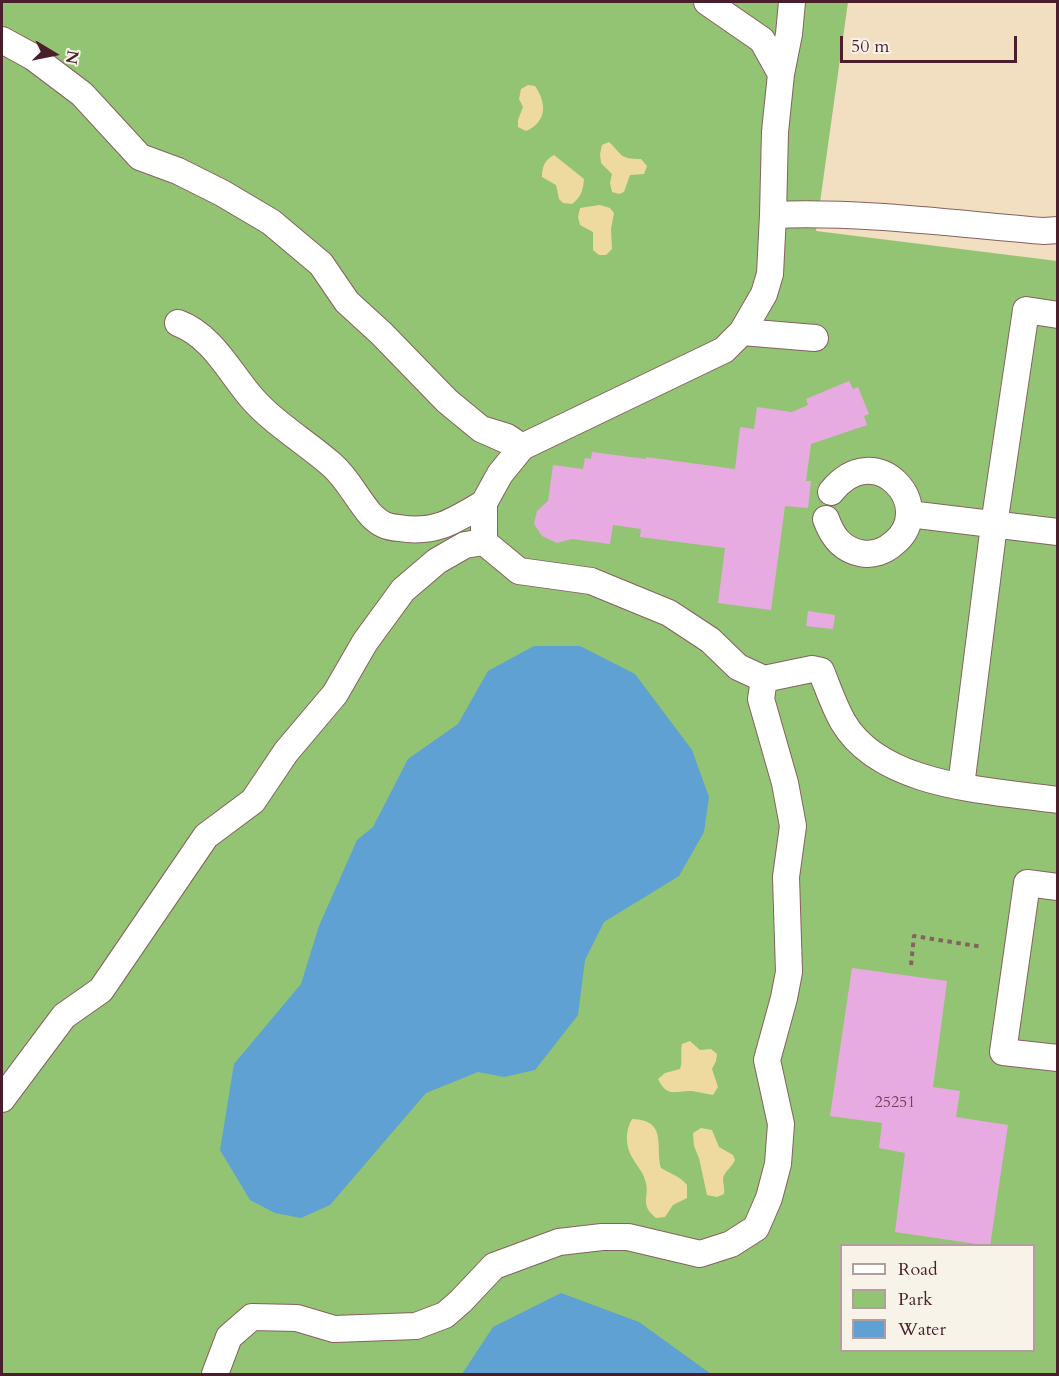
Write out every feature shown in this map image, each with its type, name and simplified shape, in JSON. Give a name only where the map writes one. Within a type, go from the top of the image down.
[{"type":"lane","points":[[707,2],[762,40],[781,74]]},
{"type":"lane","points":[[484,542],[484,503],[500,474],[522,447],[724,350],[742,333],[764,294],[770,274],[775,132],[792,2]]},
{"type":"lane","points":[[2,40],[33,57],[82,94],[140,157],[178,171],[271,222],[321,264],[347,302],[382,334],[447,401],[481,429],[507,437],[522,447]]},
{"type":"lane","points":[[773,215],[796,214],[1044,231],[1058,230]]},
{"type":"lane","points":[[961,786],[994,525],[1026,310],[1058,315]]},
{"type":"lane","points":[[178,323],[192,328],[217,353],[253,399],[339,471],[370,514],[383,526],[432,530],[484,503]]},
{"type":"lane","points":[[742,333],[814,338]]},
{"type":"lane","points":[[826,519],[830,532],[838,543],[862,554],[876,553],[889,548],[906,528],[909,514],[907,501],[901,488],[891,478],[879,472],[865,470],[851,474],[839,481],[831,492]]},
{"type":"lane","points":[[909,514],[1058,532]]},
{"type":"lane","points":[[2,1099],[64,1016],[101,990],[206,836],[253,801],[286,752],[334,694],[365,642],[403,590],[437,561],[465,545],[484,542],[519,571],[591,581],[669,613],[710,640],[738,667],[764,679],[812,669],[821,671],[844,723],[860,743],[876,757],[901,769],[925,778],[961,786],[1058,800]]},
{"type":"lane","points":[[215,1374],[229,1337],[252,1317],[297,1318],[334,1329],[417,1326],[445,1315],[494,1266],[559,1242],[602,1237],[628,1237],[700,1254],[731,1244],[756,1228],[769,1198],[778,1164],[781,1124],[767,1060],[789,972],[786,877],[793,826],[785,783],[760,699],[764,679]]},
{"type":"lane","points":[[1058,887],[1027,884],[1003,1052],[1058,1058]]},
{"type":"path","points":[[911,965],[914,936],[982,947]]},
{"type":"green space","points":[[2,2],[848,2],[816,231],[1057,261],[1057,1374],[2,1374]]},
{"type":"sand","points":[[528,85],[535,86],[539,92],[543,112],[538,123],[526,131],[518,127],[518,120],[523,107],[519,99],[521,89]]},
{"type":"sand","points":[[609,142],[622,155],[641,159],[647,166],[644,174],[630,175],[624,192],[619,194],[612,192],[610,183],[612,174],[601,163],[602,145]]},
{"type":"sand","points":[[554,155],[584,179],[581,193],[572,204],[563,203],[559,199],[556,185],[542,177],[545,164]]},
{"type":"sand","points":[[600,205],[610,208],[614,213],[611,229],[612,249],[606,255],[599,255],[593,250],[593,232],[580,225],[578,217],[580,208]]},
{"type":"sand","points":[[690,1041],[700,1050],[711,1049],[717,1054],[712,1069],[718,1087],[713,1095],[692,1091],[672,1092],[665,1089],[658,1079],[665,1073],[680,1069],[682,1044]]},
{"type":"sand","points":[[632,1119],[643,1120],[651,1124],[658,1136],[661,1168],[687,1185],[687,1198],[673,1205],[665,1217],[656,1218],[646,1204],[645,1180],[627,1144],[627,1134]]},
{"type":"sand","points":[[701,1128],[712,1130],[719,1147],[733,1155],[735,1160],[723,1178],[724,1194],[717,1197],[707,1195],[694,1146],[693,1133]]},
{"type":"water","points":[[534,646],[580,646],[635,674],[692,750],[709,797],[704,832],[679,876],[604,922],[585,960],[578,1015],[535,1070],[504,1077],[478,1072],[426,1093],[330,1205],[301,1218],[275,1213],[250,1200],[220,1150],[234,1064],[301,984],[319,926],[357,840],[373,827],[408,759],[458,724],[488,671]]},
{"type":"water","points":[[561,1293],[639,1322],[711,1374],[462,1374],[493,1327]]},
{"type":"building","points":[[849,381],[853,389],[858,387],[869,414],[864,416],[867,425],[811,444],[806,481],[811,481],[808,508],[785,506],[771,610],[718,603],[725,548],[640,537],[641,529],[613,525],[610,544],[572,539],[557,543],[542,536],[534,524],[537,511],[548,501],[553,465],[583,469],[585,458],[591,459],[592,452],[735,469],[740,427],[754,429],[757,407],[792,412],[808,405],[806,399]]},
{"type":"building","points":[[808,611],[835,615],[833,629],[806,626]]},
{"type":"building","points":[[852,968],[947,981],[933,1087],[960,1091],[956,1117],[1008,1125],[990,1244],[895,1232],[905,1153],[879,1148],[882,1123],[830,1116]]}]
